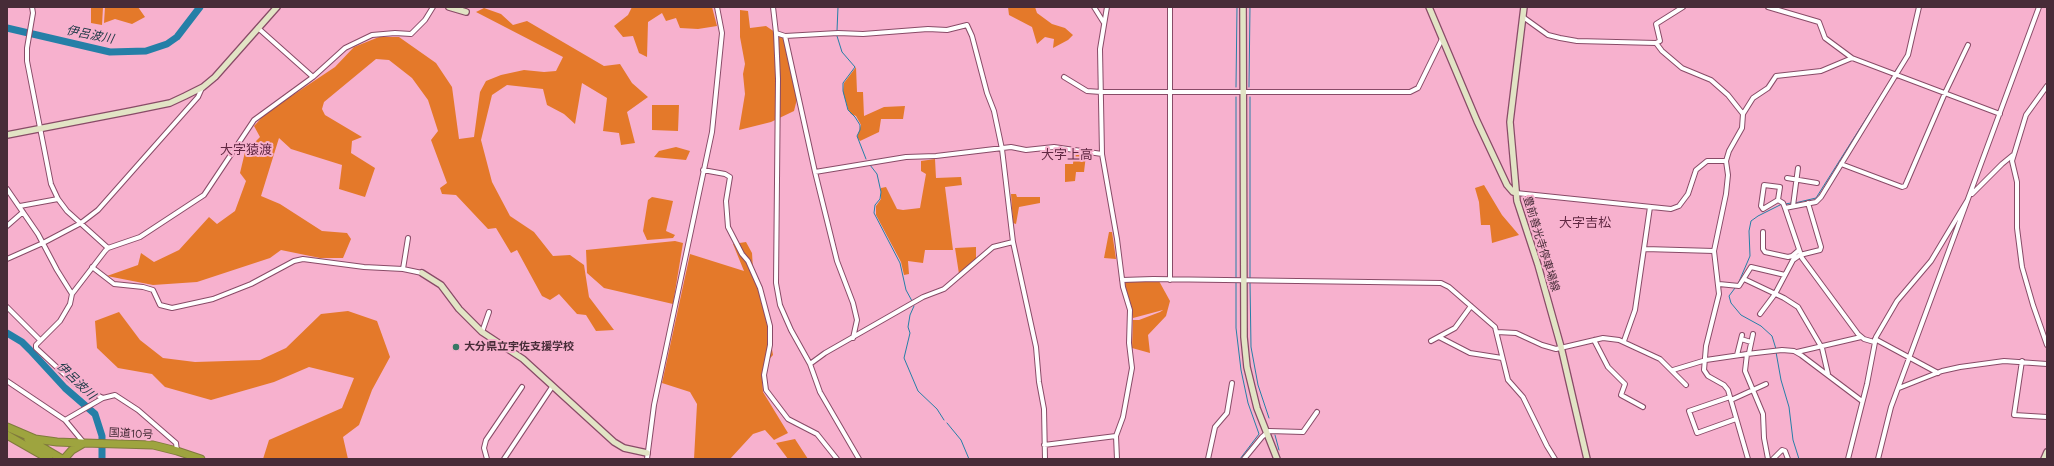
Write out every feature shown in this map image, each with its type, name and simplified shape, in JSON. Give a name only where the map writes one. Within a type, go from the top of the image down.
[{"type":"highway","name":"国道10号","points":[[7,427],[35,439],[64,443],[152,445],[201,459]]},
{"type":"highway","points":[[7,427],[63,459],[72,450],[87,443]]},
{"type":"highway","points":[[7,435],[48,459]]},
{"type":"street","points":[[32,7],[26,48],[27,61],[51,184],[58,199],[67,211],[108,248]]},
{"type":"street","points":[[7,135],[40,130],[170,103],[203,87],[215,77],[277,7]]},
{"type":"street","points":[[101,399],[76,385],[36,348],[40,340],[60,321],[70,304],[72,294],[108,248],[140,237],[204,195],[254,120],[313,77],[345,48],[366,36],[383,33],[411,34],[425,20],[433,7]]},
{"type":"street","points":[[449,7],[466,12]]},
{"type":"street","points":[[92,267],[114,284],[144,287],[153,290],[160,305],[172,308],[213,299],[251,284],[294,261],[303,259],[349,266],[403,268],[422,273],[441,285],[459,309],[482,332],[524,359],[614,442],[624,448],[647,456],[654,405],[712,132],[722,33],[717,7]]},
{"type":"street","points":[[772,7],[776,33],[778,87],[776,283],[783,314],[804,356],[810,364],[820,392],[859,459]]},
{"type":"street","points":[[1094,7],[1104,24]]},
{"type":"street","points":[[1107,7],[1100,49],[1102,154],[1117,239],[1122,280],[1131,319],[1129,343],[1132,368],[1123,416],[1116,436],[1117,459]]},
{"type":"street","points":[[1170,7],[1170,280]]},
{"type":"street","points":[[1243,7],[1243,318],[1245,354],[1255,403],[1277,459]]},
{"type":"street","points":[[1430,7],[1472,110],[1510,188],[1516,193],[1671,209],[1676,208],[1690,192],[1696,170],[1707,161],[1726,161]]},
{"type":"street","name":"豊前善光寺停車場線","points":[[1524,7],[1510,122],[1516,193],[1561,347],[1587,459]]},
{"type":"street","points":[[1523,17],[1548,35],[1560,38],[1577,41],[1656,43],[1660,41],[1656,24],[1683,7]]},
{"type":"street","points":[[1768,7],[1819,22],[1825,38],[1852,58],[2000,114]]},
{"type":"street","points":[[1785,208],[1818,200],[1897,74],[1909,52],[1919,7]]},
{"type":"street","points":[[1878,459],[1889,415],[2039,7]]},
{"type":"street","points":[[776,33],[785,36],[838,33],[863,34],[928,29],[947,30],[967,25],[972,36],[988,96],[994,111],[1002,149],[1013,242],[1036,347],[1044,409],[1045,459]]},
{"type":"street","points":[[258,28],[313,77]]},
{"type":"street","points":[[785,36],[815,172],[837,261],[853,303],[857,320],[853,338]]},
{"type":"street","points":[[1064,78],[1088,91],[1101,92],[1410,92],[1418,88],[1442,39]]},
{"type":"street","points":[[1656,43],[1662,51],[1682,68],[1711,80],[1728,95],[1743,114]]},
{"type":"street","points":[[1841,164],[1905,187],[1945,93],[1968,45]]},
{"type":"street","points":[[1748,459],[1731,398],[1724,385],[1706,374],[1704,370],[1706,346],[1718,299],[1719,284],[1714,251],[1726,194],[1728,175],[1726,161],[1729,151],[1742,128],[1743,114],[1753,98],[1768,88],[1776,76],[1823,70],[1852,58]]},
{"type":"street","points":[[2047,86],[2026,115],[2013,155],[2012,165],[2017,182],[2017,228],[2021,259],[2032,305],[2047,345]]},
{"type":"street","points":[[7,259],[43,243],[81,223],[98,210],[120,187],[198,97],[203,87]]},
{"type":"street","points":[[2043,91],[2047,94]]},
{"type":"street","points":[[815,172],[906,157],[916,158],[1018,147],[1026,150],[1054,147],[1102,154]]},
{"type":"street","points":[[1848,459],[1853,445],[1862,401],[1869,377],[1875,341],[1897,301],[1931,261],[1970,196],[2013,155]]},
{"type":"street","points":[[1793,206],[1798,168]]},
{"type":"street","points":[[703,170],[725,174],[730,177],[726,201],[728,227],[742,254],[748,261],[760,288],[770,326],[770,345],[764,375],[766,390],[788,419],[817,434],[837,459]]},
{"type":"street","points":[[1786,178],[1817,183]]},
{"type":"street","points":[[1764,185],[1780,187],[1778,200],[1763,209],[1761,206],[1764,185]]},
{"type":"street","points":[[7,189],[20,206],[43,243],[72,294]]},
{"type":"street","points":[[20,206],[58,199]]},
{"type":"street","points":[[1778,200],[1783,203],[1785,208],[1799,253],[1860,337]]},
{"type":"street","points":[[1763,232],[1763,249],[1765,252],[1788,257],[1799,253],[1817,250],[1821,247],[1808,203]]},
{"type":"street","points":[[1624,342],[1635,310],[1650,207]]},
{"type":"street","points":[[7,226],[23,212]]},
{"type":"street","points":[[403,268],[408,238]]},
{"type":"street","points":[[810,364],[825,353],[923,297],[948,287],[993,247],[1013,242]]},
{"type":"street","points":[[1645,249],[1714,251]]},
{"type":"street","points":[[1760,314],[1775,294],[1793,260],[1799,253]]},
{"type":"street","points":[[1719,284],[1739,286],[1751,266],[1785,275]]},
{"type":"street","points":[[1744,279],[1798,307],[1821,347],[1828,374]]},
{"type":"street","points":[[1122,280],[1439,283],[1447,286],[1492,323],[1497,332],[1502,358],[1510,385],[1523,397],[1544,441],[1555,459]]},
{"type":"street","points":[[1431,341],[1454,328],[1471,306]]},
{"type":"street","points":[[7,308],[40,340]]},
{"type":"street","points":[[482,332],[489,312]]},
{"type":"street","points":[[1497,332],[1516,333],[1556,349],[1609,338],[1624,342],[1660,359],[1673,370],[1686,385]]},
{"type":"street","points":[[1753,334],[1745,371],[1763,414],[1764,438],[1768,459]]},
{"type":"street","points":[[1439,337],[1466,351],[1502,358]]},
{"type":"street","points":[[1737,355],[1741,337],[1751,342]]},
{"type":"street","points":[[1673,370],[1706,360],[1748,353],[1782,350],[1797,352],[1860,337],[1875,341],[1938,373]]},
{"type":"street","points":[[1594,340],[1608,367],[1625,384],[1621,396],[1643,407]]},
{"type":"street","points":[[1797,352],[1862,401]]},
{"type":"street","points":[[1899,388],[1951,369],[1994,362],[2022,361],[2047,364]]},
{"type":"street","points":[[2022,361],[2014,415],[2047,416]]},
{"type":"street","points":[[7,381],[65,420],[87,443]]},
{"type":"street","points":[[1208,459],[1215,427],[1227,413],[1232,383]]},
{"type":"street","points":[[1736,419],[1698,433],[1689,411],[1731,398],[1766,384]]},
{"type":"street","points":[[487,459],[484,448],[486,440],[522,386]]},
{"type":"street","points":[[504,459],[552,386]]},
{"type":"street","points":[[65,420],[101,399],[115,395],[132,405],[176,443],[177,451]]},
{"type":"street","points":[[1244,459],[1266,434],[1272,430],[1293,433],[1303,432],[1317,412]]},
{"type":"street","points":[[1044,445],[1116,436]]},
{"type":"street","points":[[1773,459],[1782,450],[1785,451],[1788,459]]},
{"type":"street","points":[[2044,459],[2047,452]]},
{"type":"shaded area","points":[[91,7],[103,7],[102,25],[91,23]]},
{"type":"shaded area","points":[[105,7],[138,7],[145,17],[132,24],[115,19],[104,23]]},
{"type":"shaded area","points":[[632,7],[712,7],[717,26],[698,29],[680,28],[676,18],[666,21],[662,13],[648,22],[647,57],[639,53],[633,36],[623,37],[614,26],[628,15]]},
{"type":"shaded area","points":[[1008,7],[1035,7],[1037,13],[1052,24],[1065,28],[1073,35],[1068,40],[1053,48],[1054,39],[1045,37],[1037,44],[1032,27],[1009,15]]},
{"type":"shaded area","points":[[484,8],[501,14],[513,25],[527,21],[604,66],[620,64],[632,83],[648,97],[627,112],[635,143],[621,145],[619,133],[603,131],[607,98],[582,83],[575,124],[564,114],[547,105],[543,89],[507,85],[492,95],[481,140],[492,182],[510,216],[534,232],[553,256],[570,255],[584,265],[589,297],[614,330],[596,331],[586,315],[577,314],[559,294],[550,300],[542,296],[517,250],[511,253],[496,228],[488,229],[456,195],[442,194],[440,188],[447,183],[431,140],[438,131],[428,100],[412,78],[389,60],[376,59],[324,102],[322,109],[325,115],[362,137],[352,141],[351,153],[375,168],[365,197],[339,189],[342,165],[291,149],[279,138],[261,196],[280,204],[322,231],[347,233],[351,239],[343,258],[320,258],[281,250],[270,258],[197,282],[153,285],[107,276],[138,265],[141,253],[154,262],[179,250],[209,217],[217,224],[235,211],[246,181],[240,173],[245,152],[260,137],[254,126],[266,113],[335,67],[354,47],[379,37],[399,37],[436,63],[452,87],[459,139],[474,137],[480,92],[486,81],[501,75],[524,70],[544,72],[556,71],[563,57],[476,12]]},
{"type":"shaded area","points":[[740,10],[748,11],[750,28],[766,26],[785,39],[797,99],[794,111],[771,122],[739,130],[745,94],[743,74],[745,64],[740,37]]},
{"type":"shaded area","points":[[856,67],[857,92],[863,92],[864,116],[884,107],[905,106],[903,119],[881,119],[879,132],[860,141],[857,137],[861,125],[856,116],[851,114],[848,109],[843,92],[844,83]]},
{"type":"shaded area","points":[[652,105],[679,105],[678,131],[652,130]]},
{"type":"shaded area","points":[[676,147],[690,151],[686,160],[654,157],[659,151]]},
{"type":"shaded area","points":[[1074,154],[1086,155],[1084,172],[1076,172],[1075,181],[1065,182],[1065,164],[1073,164]]},
{"type":"shaded area","points":[[935,159],[936,178],[961,177],[962,185],[945,187],[953,250],[925,250],[923,263],[908,261],[909,274],[904,275],[901,262],[876,215],[876,206],[881,199],[881,188],[886,187],[897,209],[903,210],[920,208],[926,174],[921,171],[921,161]]},
{"type":"shaded area","points":[[1484,185],[1502,215],[1519,235],[1492,243],[1490,225],[1481,225],[1479,202],[1475,188]]},
{"type":"shaded area","points":[[1011,194],[1016,194],[1017,197],[1040,197],[1040,203],[1019,207],[1016,224],[1013,223]]},
{"type":"shaded area","points":[[652,197],[673,201],[666,231],[675,235],[673,238],[647,240],[643,231],[648,200]]},
{"type":"shaded area","points":[[1109,232],[1112,232],[1116,259],[1104,258]]},
{"type":"shaded area","points":[[675,241],[683,243],[673,304],[604,288],[587,273],[586,250]]},
{"type":"shaded area","points":[[746,242],[752,253],[753,269],[768,326],[773,355],[764,365],[762,377],[763,392],[788,433],[774,440],[765,430],[753,434],[730,459],[694,459],[697,404],[690,392],[662,383],[690,254],[744,271],[733,244]]},
{"type":"shaded area","points":[[976,247],[976,259],[959,274],[955,248]]},
{"type":"shaded area","points":[[1126,281],[1159,281],[1170,301],[1166,316],[1148,335],[1150,353],[1132,348],[1133,320],[1139,320],[1163,310],[1133,318],[1124,285]]},
{"type":"shaded area","points":[[348,311],[377,321],[390,357],[372,390],[359,425],[343,437],[348,459],[263,459],[269,440],[342,408],[354,378],[309,367],[274,382],[211,400],[165,387],[152,374],[118,368],[97,348],[95,321],[119,312],[140,340],[163,358],[195,362],[260,360],[286,348],[321,314]]},
{"type":"shaded area","points":[[795,439],[808,459],[788,459],[776,443]]},
{"type":"waterway","name":"伊呂波川","points":[[7,28],[110,52],[146,51],[167,44],[177,37],[200,7]]},
{"type":"waterway","points":[[837,31],[838,7]]},
{"type":"waterway","points":[[1236,87],[1237,7]]},
{"type":"waterway","points":[[1249,87],[1250,7]]},
{"type":"waterway","points":[[837,36],[842,52],[855,67],[843,83],[843,91],[848,110],[860,125],[860,130],[857,136],[866,159]]},
{"type":"waterway","points":[[1894,73],[1904,58]]},
{"type":"waterway","points":[[1795,203],[1816,198],[1893,76]]},
{"type":"waterway","points":[[1236,97],[1236,278]]},
{"type":"waterway","points":[[1250,97],[1250,279]]},
{"type":"waterway","points":[[870,165],[877,174],[881,192],[880,199],[875,205],[874,213],[900,263],[906,290],[912,301]]},
{"type":"waterway","points":[[1785,204],[1791,203]]},
{"type":"waterway","points":[[1738,284],[1750,256],[1749,231],[1751,221],[1782,204]]},
{"type":"waterway","points":[[1236,281],[1236,328],[1241,370],[1248,403],[1259,434],[1240,459]]},
{"type":"waterway","points":[[1250,282],[1251,347],[1258,385],[1269,418]]},
{"type":"waterway","points":[[1735,288],[1729,296],[1731,303],[1741,315],[1761,326],[1772,336],[1776,349]]},
{"type":"waterway","points":[[914,306],[910,315],[908,327],[910,333],[904,358],[918,391],[937,409],[944,420]]},
{"type":"waterway","name":"伊呂波川","points":[[7,333],[22,342],[65,388],[95,414],[102,436],[102,459]]},
{"type":"waterway","points":[[1776,352],[1781,380],[1789,407],[1793,440],[1799,459]]},
{"type":"waterway","points":[[947,423],[961,440],[969,459]]},
{"type":"waterway","points":[[1275,435],[1279,450]]},
{"type":"place","name":"大分県立宇佐支援学校","points":[[456,347]]},
{"type":"district","name":"大字猿渡","points":[[246,150]]},
{"type":"district","name":"大字上高","points":[[1067,155]]},
{"type":"district","name":"大字吉松","points":[[1585,223]]}]
